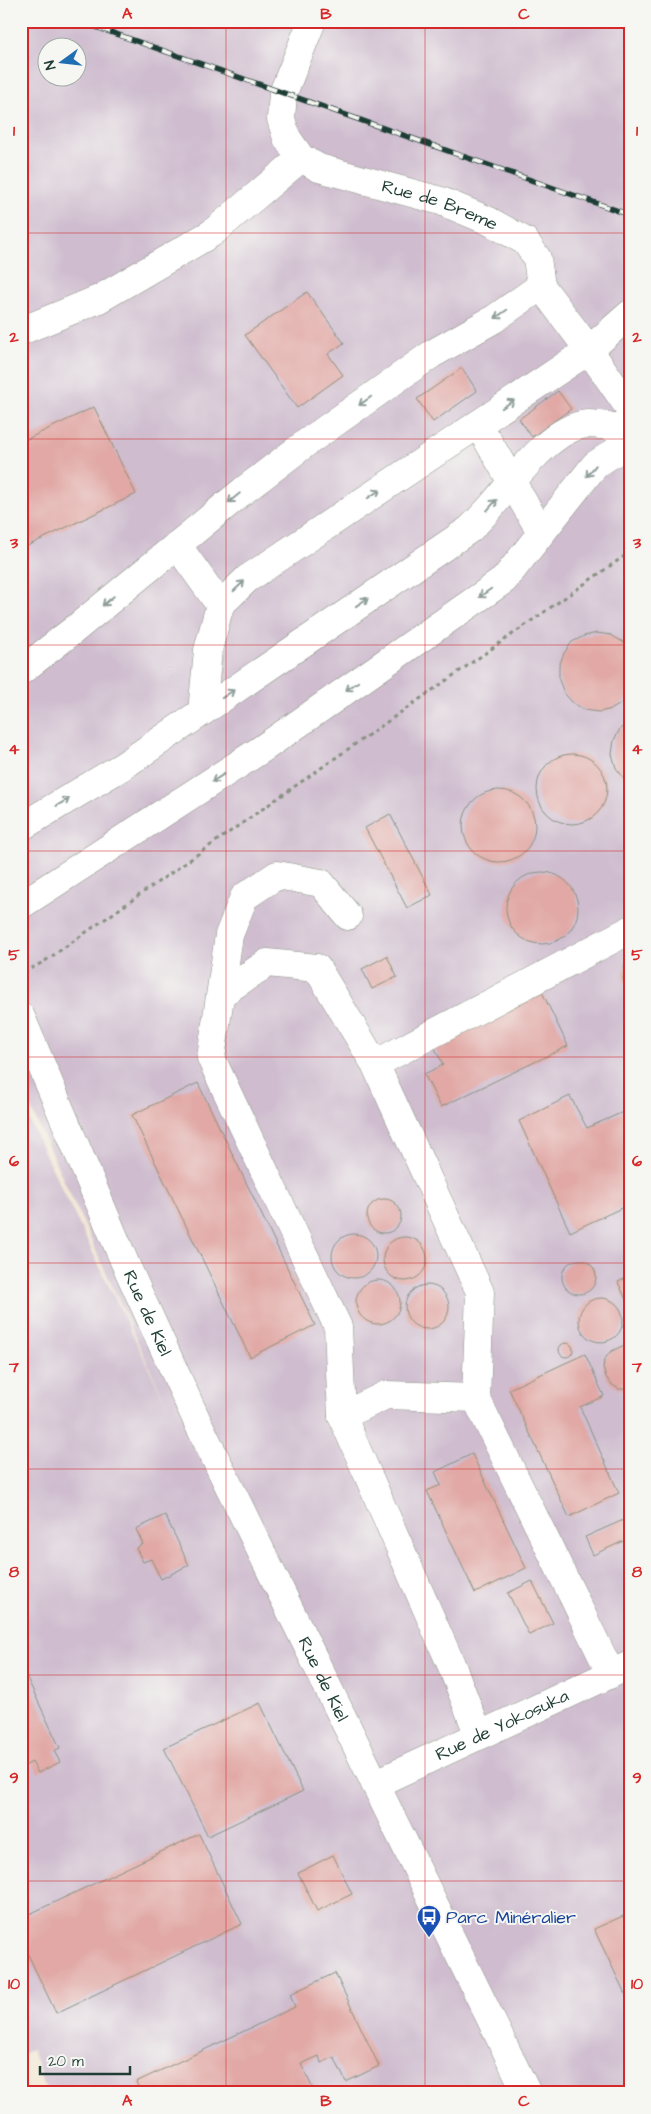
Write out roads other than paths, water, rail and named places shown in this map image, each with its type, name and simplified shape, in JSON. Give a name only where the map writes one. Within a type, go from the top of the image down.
[{"type":"street","name":"Rue de Breme","points":[[312,21],[283,93],[281,119],[287,138],[301,158],[319,168],[441,202],[489,221],[525,241],[538,258],[541,286]]},
{"type":"street","points":[[21,332],[100,300],[212,233],[301,158]]},
{"type":"street","points":[[21,671],[290,455],[432,354],[494,319],[541,286],[630,409]]},
{"type":"street","points":[[202,712],[208,650],[220,605],[247,579],[589,350],[630,314]]},
{"type":"street","points":[[478,424],[541,532]]},
{"type":"street","points":[[21,827],[123,766],[470,529],[496,502],[511,481],[563,432],[588,424],[630,430]]},
{"type":"street","points":[[21,905],[262,749],[504,580],[595,465],[630,442]]},
{"type":"street","points":[[177,545],[220,605]]},
{"type":"street","points":[[348,916],[321,883],[277,875],[244,897],[229,936],[211,1058],[338,1327],[342,1416],[451,1664],[479,1736]]},
{"type":"street","points":[[375,1064],[630,930]]},
{"type":"street","points":[[221,994],[267,963],[318,968],[375,1064],[480,1292],[476,1398],[620,1670]]},
{"type":"street","name":"Rue de Kiel","points":[[22,1018],[125,1263],[198,1423],[526,2093]]},
{"type":"street","name":"Rue de Kiel","points":[[21,1067],[125,1263]]},
{"type":"street","points":[[342,1416],[386,1395],[476,1398]]},
{"type":"street","name":"Rue de Yokosuka","points":[[375,1784],[620,1670]]},
{"type":"railway","points":[[79,21],[630,215]]},
{"type":"place","name":"Parc Minéralier","points":[[429,1938]]}]
